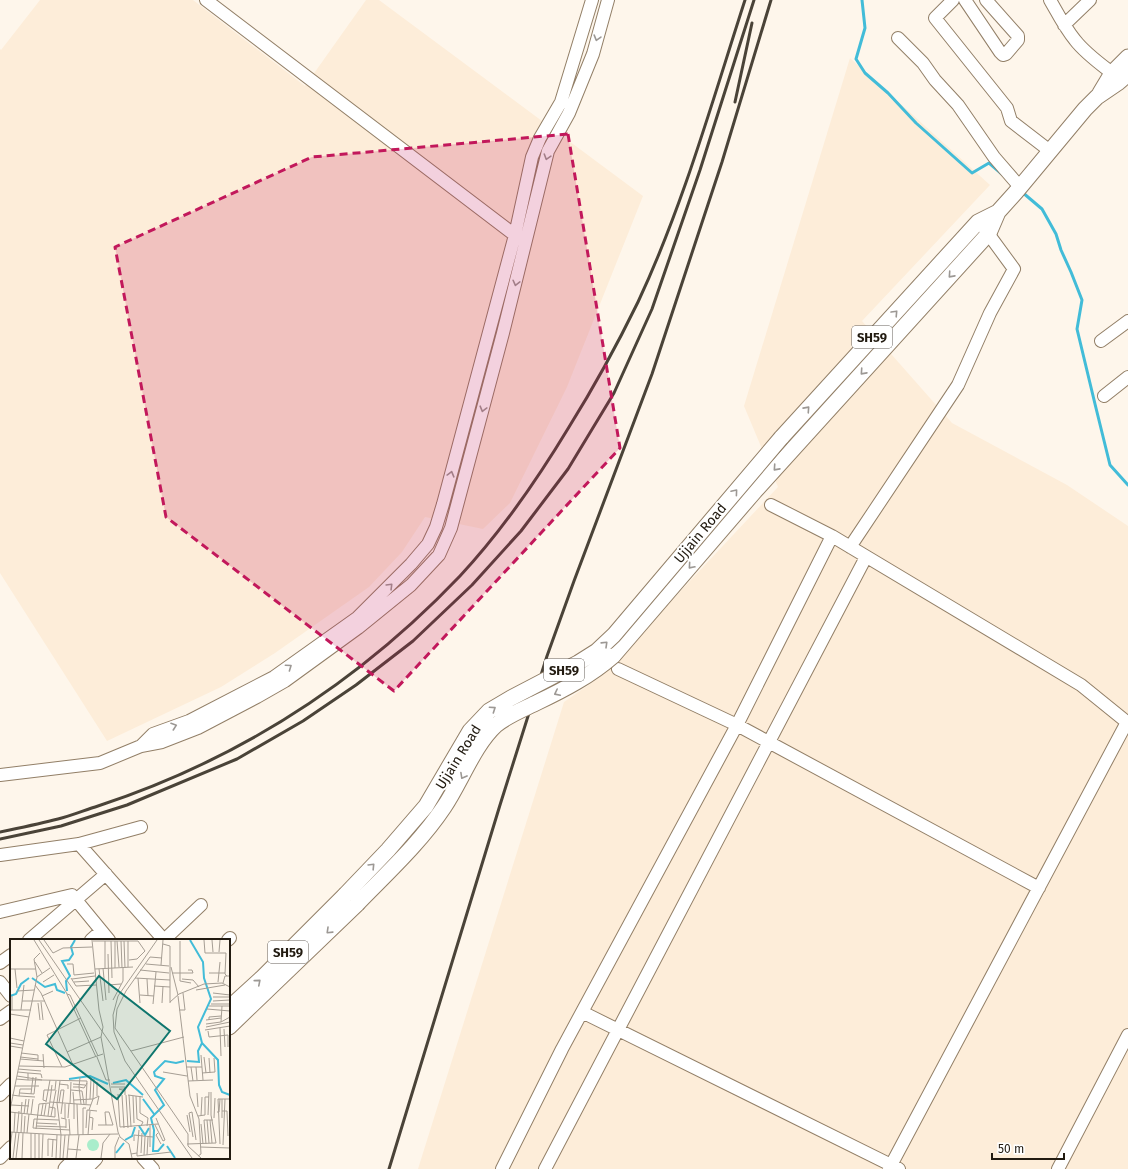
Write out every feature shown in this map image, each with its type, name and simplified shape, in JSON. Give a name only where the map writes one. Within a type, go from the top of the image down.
[{"type":"main road","name":"SH59","points":[[230,1026],[357,904],[428,829],[444,806],[487,735],[497,724],[513,714],[574,684],[600,667],[613,656],[755,490],[977,247],[989,233],[1002,207],[1097,97],[1112,73],[1128,57]]},
{"type":"main road","name":"SH59","points":[[1097,97],[1120,82],[1128,74]]},
{"type":"main road","name":"SH59","points":[[978,222],[1002,207]]},
{"type":"main road","name":"Ujjain Road","points":[[230,1007],[264,977],[388,850],[426,806],[470,732],[489,711],[578,663],[597,651],[614,635],[781,438],[978,222]]},
{"type":"main road","points":[[66,1169],[76,1159]]},
{"type":"main road","points":[[84,1169],[94,1159]]},
{"type":"street","points":[[206,0],[526,243]]},
{"type":"street","points":[[141,746],[153,734],[189,721],[267,681],[306,655],[357,618],[411,564],[428,544],[436,527],[443,504],[515,235],[532,157],[540,138],[561,102],[592,0]]},
{"type":"street","points":[[0,775],[100,763],[141,746],[162,742],[198,728],[285,681],[358,628],[411,585],[439,555],[445,545],[451,528],[526,243],[548,151],[572,106],[593,54],[608,0]]},
{"type":"street","points":[[953,0],[935,18],[1007,108],[1012,121],[1050,151]]},
{"type":"street","points":[[964,0],[1000,52],[1003,55],[1006,54],[1018,40],[1018,36],[986,0]]},
{"type":"street","points":[[1050,0],[1064,25],[1075,40],[1112,73]]},
{"type":"street","points":[[1064,25],[1090,0]]},
{"type":"street","points":[[898,38],[923,64],[935,80],[958,105],[994,157],[1020,187]]},
{"type":"street","points":[[850,547],[958,385],[990,313],[1014,269],[989,233],[978,222]]},
{"type":"street","points":[[1101,341],[1128,321]]},
{"type":"street","points":[[1104,396],[1128,377]]},
{"type":"street","points":[[582,1012],[617,1031],[893,1168],[1127,722],[1081,684],[832,536],[771,505]]},
{"type":"street","points":[[502,1169],[582,1012],[737,725],[832,536]]},
{"type":"street","points":[[545,1169],[866,557]]},
{"type":"street","points":[[618,669],[737,725],[1039,888]]},
{"type":"street","points":[[0,856],[79,844],[141,827]]},
{"type":"street","points":[[79,844],[163,939]]},
{"type":"street","points":[[30,939],[106,874]]},
{"type":"street","points":[[0,912],[72,895],[105,936],[94,939]]},
{"type":"street","points":[[165,939],[201,905]]},
{"type":"street","points":[[0,963],[10,955]]},
{"type":"street","points":[[0,982],[10,995]]},
{"type":"street","points":[[0,1020],[10,1012]]},
{"type":"street","points":[[1058,1169],[1128,1035]]},
{"type":"street","points":[[0,1095],[10,1085]]},
{"type":"street","points":[[0,1158],[10,1148]]},
{"type":"street","points":[[144,1159],[153,1169]]},
{"type":"highlighted area","points":[[568,134],[620,448],[394,691],[166,517],[115,247],[312,157]]},
{"type":"shaded area","points":[[40,0],[193,0],[305,86],[366,0],[379,0],[643,196],[567,387],[510,503],[483,529],[425,517],[402,552],[369,587],[275,653],[221,687],[107,741],[0,573],[0,49],[1,50]]},
{"type":"shaded area","points":[[850,58],[990,185],[862,321],[952,423],[1067,485],[1128,526],[1128,1169],[418,1169],[564,702],[600,677],[778,487],[744,406]]},
{"type":"waterway","points":[[862,0],[865,28],[856,59],[865,73],[888,93],[916,123],[972,173],[989,163],[1003,175]]},
{"type":"waterway","points":[[1022,192],[1042,209],[1056,234],[1061,250],[1082,300],[1077,329],[1110,465],[1128,485]]},
{"type":"railway","points":[[0,832],[44,823],[68,816],[150,787],[199,766],[247,741],[293,714],[338,684],[380,651],[421,615],[460,576],[505,523],[532,486],[557,447],[614,350],[638,302],[654,266],[683,191],[709,115],[745,0]]},
{"type":"railway","points":[[0,839],[61,826],[127,805],[237,759],[303,721],[356,685],[413,641],[472,585],[521,531],[568,469],[614,393],[652,309],[700,170],[754,0]]},
{"type":"railway","points":[[389,1169],[547,656],[652,374],[722,162],[771,0]]},
{"type":"railway","points":[[735,102],[752,23]]}]
